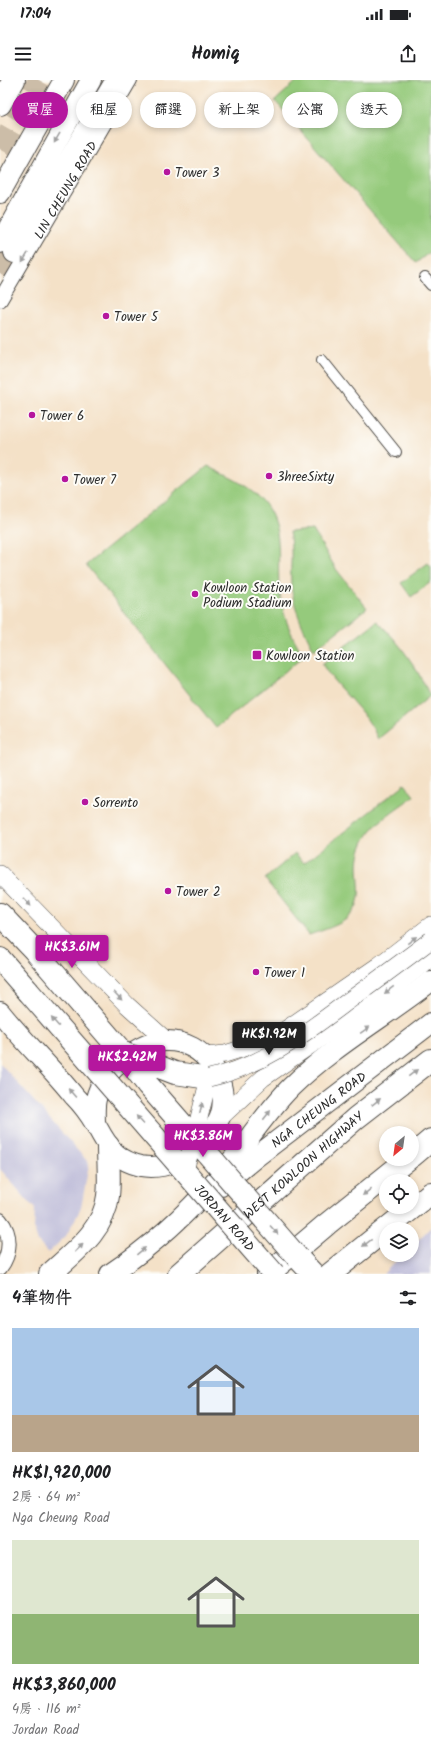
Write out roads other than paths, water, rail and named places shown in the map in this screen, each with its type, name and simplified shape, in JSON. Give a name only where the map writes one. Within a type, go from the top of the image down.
[{"type":"main road","points":[[0,104],[14,80]]},
{"type":"main road","points":[[0,193],[64,80]]},
{"type":"main road","points":[[8,247],[91,80]]},
{"type":"main road","points":[[8,247],[117,80]]},
{"type":"main road","points":[[0,914],[123,1053],[158,1099],[313,1274]]},
{"type":"main road","name":"JORDAN ROAD","points":[[0,959],[274,1274]]},
{"type":"main road","name":"NGA CHEUNG ROAD","points":[[110,1274],[159,1237],[194,1204],[217,1179],[281,1098],[307,1072],[431,981]]},
{"type":"main road","points":[[1,1016],[74,1096],[95,1124],[108,1146],[124,1160],[136,1165],[150,1167],[172,1163],[200,1144],[220,1118],[224,1099],[222,1086],[215,1068],[206,1056],[179,1042],[167,1041],[146,1045],[136,1051],[113,1070],[104,1082],[96,1100],[95,1124]]},
{"type":"main road","name":"NGA CHEUNG ROAD","points":[[207,1197],[256,1157],[431,1023]]},
{"type":"main road","points":[[123,1053],[174,1073],[209,1078]]},
{"type":"main road","name":"WEST KOWLOON HIGHWAY","points":[[179,1274],[356,1118],[431,1060]]},
{"type":"main road","points":[[419,1150],[431,1140]]},
{"type":"main road","points":[[50,1274],[88,1239],[99,1223],[108,1197],[108,1146]]},
{"type":"main road","points":[[268,1274],[326,1224],[399,1166]]},
{"type":"main road","points":[[330,1274],[431,1193]]},
{"type":"street","name":"LIN CHEUNG ROAD","points":[[0,300],[130,80]]},
{"type":"street","points":[[322,360],[396,452]]},
{"type":"street","points":[[0,874],[127,1005],[167,1041]]},
{"type":"street","points":[[206,1056],[226,1054],[272,1039],[378,966],[431,925]]},
{"type":"street","points":[[184,1170],[194,1138],[209,1078],[230,1073],[260,1061],[307,1033],[431,940]]},
{"type":"street","points":[[220,1118],[268,1074],[383,995],[431,958]]},
{"type":"street","points":[[0,1220],[4,1225],[9,1241],[5,1261],[0,1268]]},
{"type":"tunnel","points":[[0,149],[39,80]]},
{"type":"tunnel","points":[[0,274],[15,252]]},
{"type":"place","name":"Tower 3","points":[[167,172]]},
{"type":"place","name":"Tower 5","points":[[106,316]]},
{"type":"place","name":"Tower 6","points":[[32,415]]},
{"type":"place","name":"3hreeSixty","points":[[269,476]]},
{"type":"place","name":"Tower 7","points":[[65,479]]},
{"type":"place","name":"Kowloon Station Podium Stadium","points":[[195,594]]},
{"type":"place","name":"Kowloon Station","points":[[257,655]]},
{"type":"place","name":"Sorrento","points":[[85,802]]},
{"type":"place","name":"Tower 2","points":[[168,891]]},
{"type":"place","name":"Tower 1","points":[[256,972]]}]
